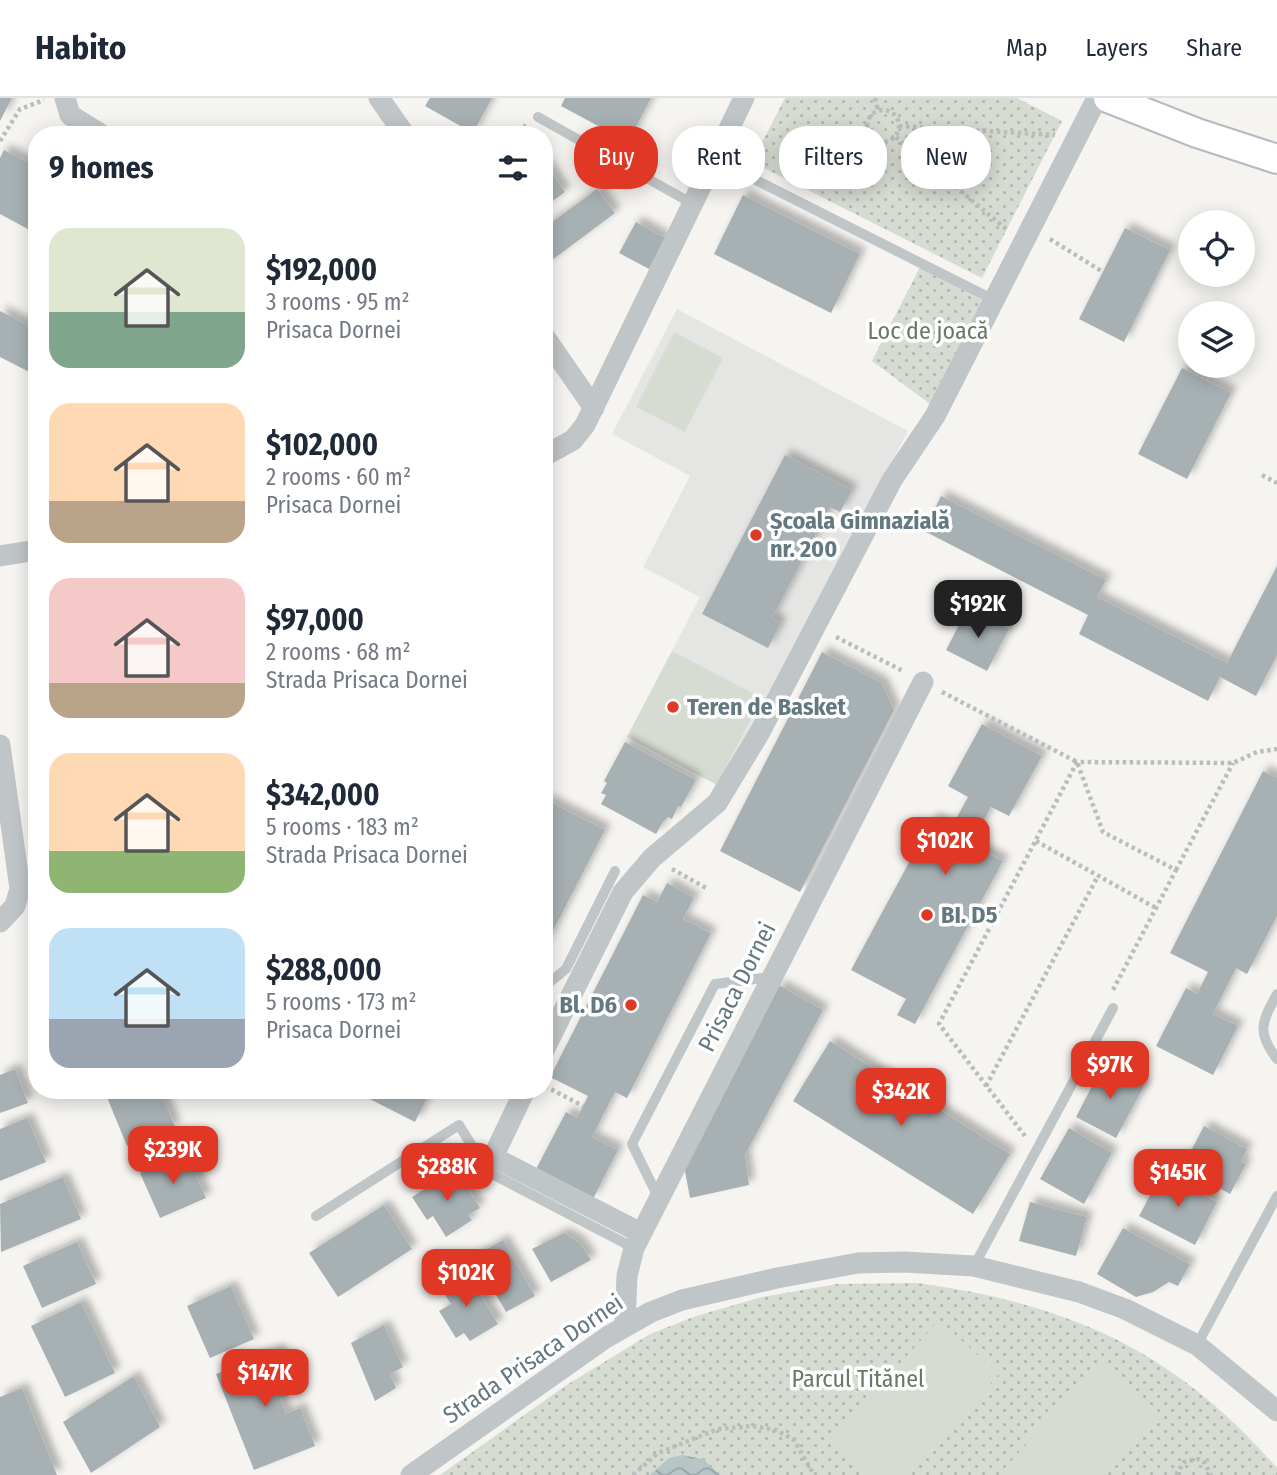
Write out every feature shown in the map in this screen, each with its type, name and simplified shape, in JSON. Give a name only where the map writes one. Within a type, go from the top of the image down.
[{"type":"street","points":[[65,98],[70,115],[88,126]]},
{"type":"street","points":[[379,98],[399,126]]},
{"type":"street","points":[[553,1033],[623,892],[652,858],[717,803],[760,732],[892,480],[935,416],[1097,98]]},
{"type":"street","points":[[1108,98],[1197,133],[1277,159]]},
{"type":"street","points":[[728,126],[740,99]]},
{"type":"street","points":[[553,451],[573,440],[594,408],[700,189]]},
{"type":"street","points":[[553,349],[594,408]]},
{"type":"street","points":[[0,556],[28,551]]},
{"type":"street","name":"Prisaca Dornei","points":[[625,1325],[627,1276],[637,1240],[923,682]]},
{"type":"street","points":[[0,745],[20,889],[15,906],[3,926]]},
{"type":"street","points":[[521,1099],[493,1157],[637,1240]]},
{"type":"street","name":"Strada Prisaca Dornei","points":[[411,1475],[625,1325],[682,1300],[858,1263],[904,1262],[974,1266],[1079,1292],[1125,1309],[1197,1345],[1277,1411]]},
{"type":"lane","points":[[538,117],[693,204]]},
{"type":"lane","points":[[765,184],[994,300]]},
{"type":"lane","points":[[553,980],[566,969],[615,870]]},
{"type":"lane","points":[[659,1199],[632,1144],[715,984],[771,977]]},
{"type":"lane","points":[[1277,994],[1262,1022],[1266,1045],[1277,1059]]},
{"type":"lane","points":[[974,1266],[1112,1008]]},
{"type":"lane","points":[[316,1216],[459,1125],[488,1172],[637,1240]]},
{"type":"lane","points":[[1197,1345],[1277,1196]]},
{"type":"path","points":[[0,141],[20,109],[52,98]]},
{"type":"path","points":[[875,98],[878,111]]},
{"type":"path","points":[[870,126],[869,119],[878,111],[890,112],[899,126]]},
{"type":"path","points":[[899,126],[1077,136]]},
{"type":"path","points":[[887,140],[895,136],[899,126]]},
{"type":"path","points":[[895,136],[1027,235],[1103,272]]},
{"type":"path","points":[[769,186],[779,181]]},
{"type":"path","points":[[1262,475],[1277,483]]},
{"type":"path","points":[[817,626],[1077,762],[1233,763],[1256,752],[1277,749]]},
{"type":"path","points":[[1032,1146],[939,1024],[1077,762]]},
{"type":"path","points":[[1077,762],[1102,832],[1176,870]]},
{"type":"path","points":[[1113,991],[1233,763]]},
{"type":"path","points":[[1036,841],[1156,908]]},
{"type":"path","points":[[652,858],[708,890]]},
{"type":"path","points":[[986,1086],[1098,876]]},
{"type":"path","points":[[553,1090],[583,1106]]},
{"type":"path","points":[[633,1475],[658,1453],[718,1429],[753,1426],[776,1430],[794,1440],[814,1475]]},
{"type":"path","points":[[1176,1475],[1184,1462],[1198,1459],[1205,1463],[1211,1475]]},
{"type":"shaded area","name":"Școala Gimnazială nr. 200","points":[[677,309],[908,431],[721,787],[627,737],[700,597],[643,567],[690,476],[612,434]]},
{"type":"green space","points":[[785,98],[1017,98],[1062,121],[982,278],[806,189],[887,189],[887,126],[779,126],[779,176],[765,169],[765,137]]},
{"type":"green space","name":"Loc de joacă","points":[[920,267],[984,301],[930,404],[872,361]]},
{"type":"green space","points":[[674,332],[723,358],[685,432],[636,407]]},
{"type":"green space","points":[[672,651],[762,698],[717,785],[627,737]]},
{"type":"green space","name":"Parcul Titănel","points":[[917,1283],[1023,1304],[1116,1339],[1158,1363],[1199,1392],[1238,1427],[1277,1468],[1277,1475],[440,1475],[565,1386],[650,1334],[696,1316],[762,1297],[837,1284]]},
{"type":"green space","points":[[939,1320],[999,1374],[910,1475],[865,1475],[829,1443]]},
{"type":"green space","points":[[1100,1361],[1161,1415],[1107,1475],[999,1475]]},
{"type":"water","points":[[682,1455],[703,1459],[720,1475],[650,1475],[669,1458]]},
{"type":"building","points":[[0,98],[12,98],[0,121]]},
{"type":"building","points":[[430,98],[492,98],[477,126],[461,126],[425,106]]},
{"type":"building","points":[[565,98],[651,98],[636,126],[598,126],[561,106]]},
{"type":"building","points":[[4,150],[28,162],[28,229],[0,214],[0,158]]},
{"type":"building","points":[[553,175],[565,192],[553,201]]},
{"type":"building","points":[[597,189],[615,213],[553,259],[553,221]]},
{"type":"building","points":[[743,195],[860,254],[831,313],[714,254]]},
{"type":"building","points":[[636,222],[665,238],[649,269],[619,253]]},
{"type":"building","points":[[1125,228],[1170,250],[1124,342],[1079,319]]},
{"type":"building","points":[[0,311],[28,325],[28,371],[0,357]]},
{"type":"building","points":[[1178,376],[1178,378],[1202,378],[1231,393],[1187,479],[1138,454]]},
{"type":"building","points":[[785,455],[852,490],[840,512],[830,507],[772,618],[781,623],[768,648],[702,614]]},
{"type":"building","points":[[941,496],[1106,580],[1097,597],[1227,663],[1277,566],[1277,655],[1256,696],[1220,677],[1208,701],[1079,634],[1088,615],[924,531]]},
{"type":"building","points":[[968,608],[1009,629],[987,671],[946,650]]},
{"type":"building","points":[[822,652],[882,683],[894,710],[800,892],[720,851]]},
{"type":"building","name":"BI. D5","points":[[982,724],[1042,756],[1009,816],[991,807],[971,844],[1003,861],[915,1024],[897,1015],[906,999],[851,970],[933,818],[951,828],[968,797],[948,786]]},
{"type":"building","points":[[625,742],[696,780],[681,807],[678,806],[672,819],[668,817],[663,822],[656,834],[601,804],[606,795],[601,793],[607,783],[604,781]]},
{"type":"building","points":[[1263,771],[1277,778],[1277,916],[1247,974],[1236,968],[1213,1014],[1238,1026],[1213,1075],[1156,1046],[1186,988],[1197,994],[1208,972],[1170,953]]},
{"type":"building","points":[[553,804],[605,830],[553,931]]},
{"type":"building","name":"Bl. D6","points":[[667,883],[694,898],[683,919],[711,933],[627,1098],[615,1092],[592,1137],[618,1150],[593,1199],[536,1169],[566,1112],[577,1118],[588,1096],[553,1078],[553,1071],[643,895],[657,902]]},
{"type":"building","points":[[779,985],[823,1010],[745,1155],[749,1185],[690,1198],[684,1166]]},
{"type":"building","points":[[830,1041],[1010,1154],[973,1214],[793,1101]]},
{"type":"building","points":[[1103,1065],[1144,1086],[1116,1138],[1076,1117]]},
{"type":"building","points":[[15,1069],[28,1103],[0,1113],[0,1075]]},
{"type":"building","points":[[108,1099],[164,1099],[175,1127],[127,1146]]},
{"type":"building","points":[[370,1099],[426,1099],[415,1122]]},
{"type":"building","points":[[27,1118],[46,1162],[0,1181],[0,1129]]},
{"type":"building","points":[[1204,1126],[1247,1149],[1241,1161],[1246,1164],[1230,1194],[1182,1168]]},
{"type":"building","points":[[1069,1128],[1112,1153],[1084,1204],[1040,1179]]},
{"type":"building","points":[[186,1153],[206,1198],[160,1218],[140,1173]]},
{"type":"building","points":[[455,1170],[480,1208],[468,1215],[472,1220],[446,1237],[433,1216],[427,1220],[412,1197]]},
{"type":"building","points":[[1162,1173],[1217,1202],[1195,1245],[1139,1216]]},
{"type":"building","points":[[63,1177],[81,1219],[1,1252],[0,1204]]},
{"type":"building","points":[[1030,1202],[1087,1217],[1076,1256],[1019,1241]]},
{"type":"building","points":[[384,1205],[412,1249],[338,1297],[309,1253]]},
{"type":"building","points":[[1123,1228],[1190,1264],[1178,1286],[1169,1282],[1153,1292],[1136,1297],[1097,1274]]},
{"type":"building","points":[[564,1233],[580,1243],[591,1260],[551,1282],[532,1249]]},
{"type":"building","points":[[503,1240],[535,1296],[506,1312],[474,1257]]},
{"type":"building","points":[[77,1242],[96,1284],[42,1308],[23,1266]]},
{"type":"building","points":[[466,1271],[498,1324],[470,1341],[464,1333],[456,1338],[439,1311],[451,1304],[440,1287]]},
{"type":"building","points":[[231,1286],[254,1339],[210,1358],[187,1306]]},
{"type":"building","points":[[81,1302],[115,1373],[65,1397],[31,1326]]},
{"type":"building","points":[[384,1325],[403,1367],[390,1374],[396,1388],[375,1401],[351,1343]]},
{"type":"building","points":[[279,1349],[297,1392],[280,1399],[286,1414],[300,1408],[315,1446],[254,1470],[216,1374]]},
{"type":"building","points":[[134,1376],[160,1427],[91,1473],[63,1422]]},
{"type":"building","points":[[22,1388],[57,1475],[0,1475],[0,1397]]},
{"type":"place","name":"Școala Gimnazială nr. 200","points":[[756,535]]},
{"type":"place","name":"Teren de Basket","points":[[673,707]]},
{"type":"place","name":"BI. D5","points":[[927,915]]},
{"type":"place","name":"Bl. D6","points":[[631,1005]]}]
